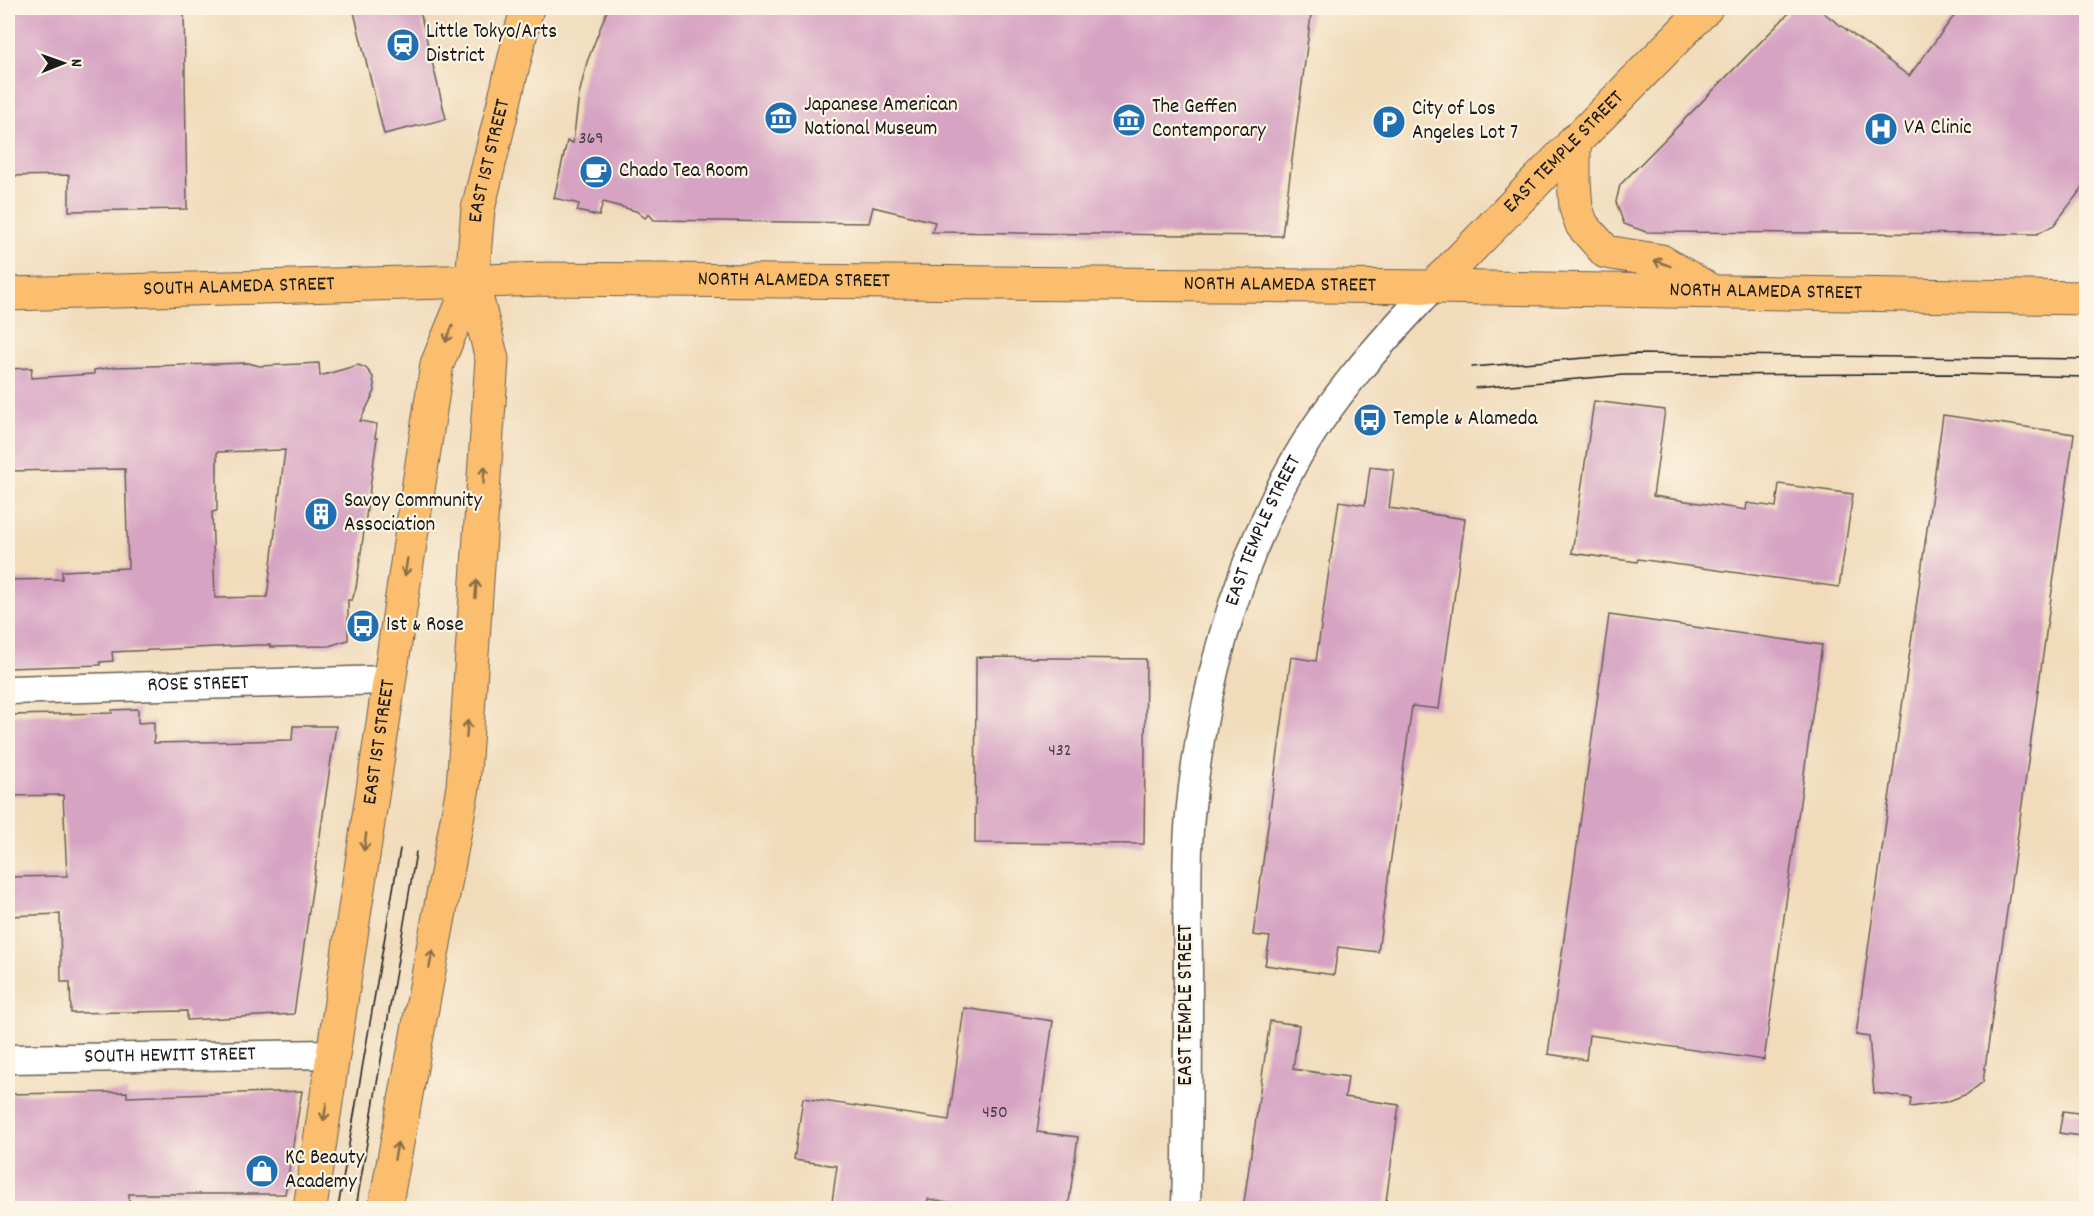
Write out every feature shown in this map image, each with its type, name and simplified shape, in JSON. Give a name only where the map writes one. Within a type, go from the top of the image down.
[{"type":"main road","name":"EAST 1ST STREET","points":[[310,1209],[436,364],[472,280],[478,209],[527,8]]},
{"type":"main road","name":"EAST TEMPLE STREET","points":[[1433,287],[1706,8]]},
{"type":"main road","points":[[1574,141],[1576,208],[1582,225],[1606,252],[1661,261],[1712,292]]},
{"type":"main road","name":"EAST 1ST STREET","points":[[385,1209],[463,787],[492,359],[472,280]]},
{"type":"main road","name":"NORTH ALAMEDA STREET","points":[[472,280],[1433,287],[2086,297]]},
{"type":"main road","name":"SOUTH ALAMEDA STREET","points":[[8,294],[472,280]]},
{"type":"street","name":"EAST TEMPLE STREET","points":[[1186,1209],[1189,819],[1204,709],[1248,564],[1265,520],[1293,465],[1318,425],[1373,351],[1433,287]]},
{"type":"street","name":"ROSE STREET","points":[[8,690],[389,680]]},
{"type":"street","name":"SOUTH HEWITT STREET","points":[[8,1059],[334,1054]]},
{"type":"building","points":[[8,8],[184,8],[187,209],[69,211],[69,175],[8,176]]},
{"type":"building","points":[[353,8],[419,8],[446,119],[384,134]]},
{"type":"building","points":[[608,8],[1312,8],[1282,236],[932,232],[935,222],[873,207],[869,223],[654,220],[649,214],[645,218],[636,211],[603,202],[599,216],[577,211],[579,204],[554,198],[567,141],[573,143],[579,95],[587,62]]},
{"type":"building","name":"VA Clinic","points":[[1794,8],[1817,8],[1909,76],[1960,8],[2086,8],[2086,183],[2054,225],[2037,234],[1646,232],[1624,224],[1616,202],[1620,185]]},
{"type":"building","name":"Savoy Community Association","points":[[248,363],[260,366],[319,363],[320,376],[358,365],[366,368],[373,377],[375,391],[360,421],[377,424],[375,438],[377,438],[356,588],[352,600],[348,600],[348,640],[329,646],[270,647],[270,645],[257,645],[112,652],[113,661],[100,662],[100,665],[8,668],[8,580],[62,579],[62,571],[128,568],[125,469],[8,471],[8,369],[32,368],[31,378],[94,374],[94,370],[116,367]],"holes":[[[285,450],[267,597],[215,598],[212,512],[217,511],[217,452]]]},
{"type":"building","points":[[1594,401],[1665,410],[1653,496],[1746,510],[1747,503],[1776,507],[1779,484],[1853,494],[1839,587],[1638,559],[1637,562],[1572,553]]},
{"type":"building","points":[[1943,415],[2074,434],[1983,1082],[1967,1094],[1946,1102],[1910,1107],[1911,1098],[1874,1093],[1869,1037],[1856,1035]]},
{"type":"building","points":[[1370,467],[1394,470],[1389,508],[1465,519],[1439,709],[1412,706],[1378,952],[1338,947],[1334,975],[1265,965],[1270,937],[1253,935],[1291,657],[1316,661],[1339,501],[1365,505]]},
{"type":"building","points":[[1609,615],[1822,645],[1764,1060],[1589,1035],[1586,1060],[1548,1054]]},
{"type":"building","points":[[976,657],[1146,659],[1144,844],[975,843]]},
{"type":"building","points":[[138,709],[138,723],[154,722],[154,743],[292,740],[293,726],[336,726],[294,1014],[187,1020],[187,1011],[71,1013],[70,982],[61,982],[60,914],[8,916],[8,877],[67,876],[63,795],[8,796],[8,715],[112,713],[112,710]]},
{"type":"building","points":[[964,1008],[1053,1021],[1037,1132],[1078,1137],[1068,1209],[995,1209],[928,1199],[926,1209],[831,1209],[837,1166],[794,1160],[803,1098],[949,1120]]},
{"type":"building","points":[[1270,1021],[1299,1025],[1293,1069],[1348,1077],[1345,1097],[1399,1105],[1385,1209],[1243,1209]]},
{"type":"building","points":[[302,1091],[285,1194],[129,1194],[129,1209],[8,1209],[8,1094],[127,1092],[127,1097]]},
{"type":"building","points":[[2063,1111],[2085,1114],[2082,1136],[2059,1133]]},
{"type":"tram line","points":[[1472,367],[1634,354],[2086,359]]},
{"type":"tram line","points":[[1475,388],[1623,375],[1958,374],[2086,377]]},
{"type":"tram line","points":[[338,1208],[400,849]]},
{"type":"tram line","points":[[356,1208],[416,852]]},
{"type":"place","name":"Little Tokyo/Arts District","points":[[403,45]]},
{"type":"place","name":"Japanese American National Museum","points":[[781,118]]},
{"type":"place","name":"The Geffen Contemporary","points":[[1129,120]]},
{"type":"place","name":"City of Los Angeles Lot 7","points":[[1389,122]]},
{"type":"place","name":"VA Clinic","points":[[1881,129]]},
{"type":"place","name":"Chado Tea Room","points":[[596,172]]},
{"type":"place","name":"Temple & Alameda","points":[[1370,420]]},
{"type":"place","name":"Savoy Community Association","points":[[321,514]]},
{"type":"place","name":"1st & Rose","points":[[363,626]]},
{"type":"place","name":"KC Beauty Academy","points":[[262,1171]]}]
